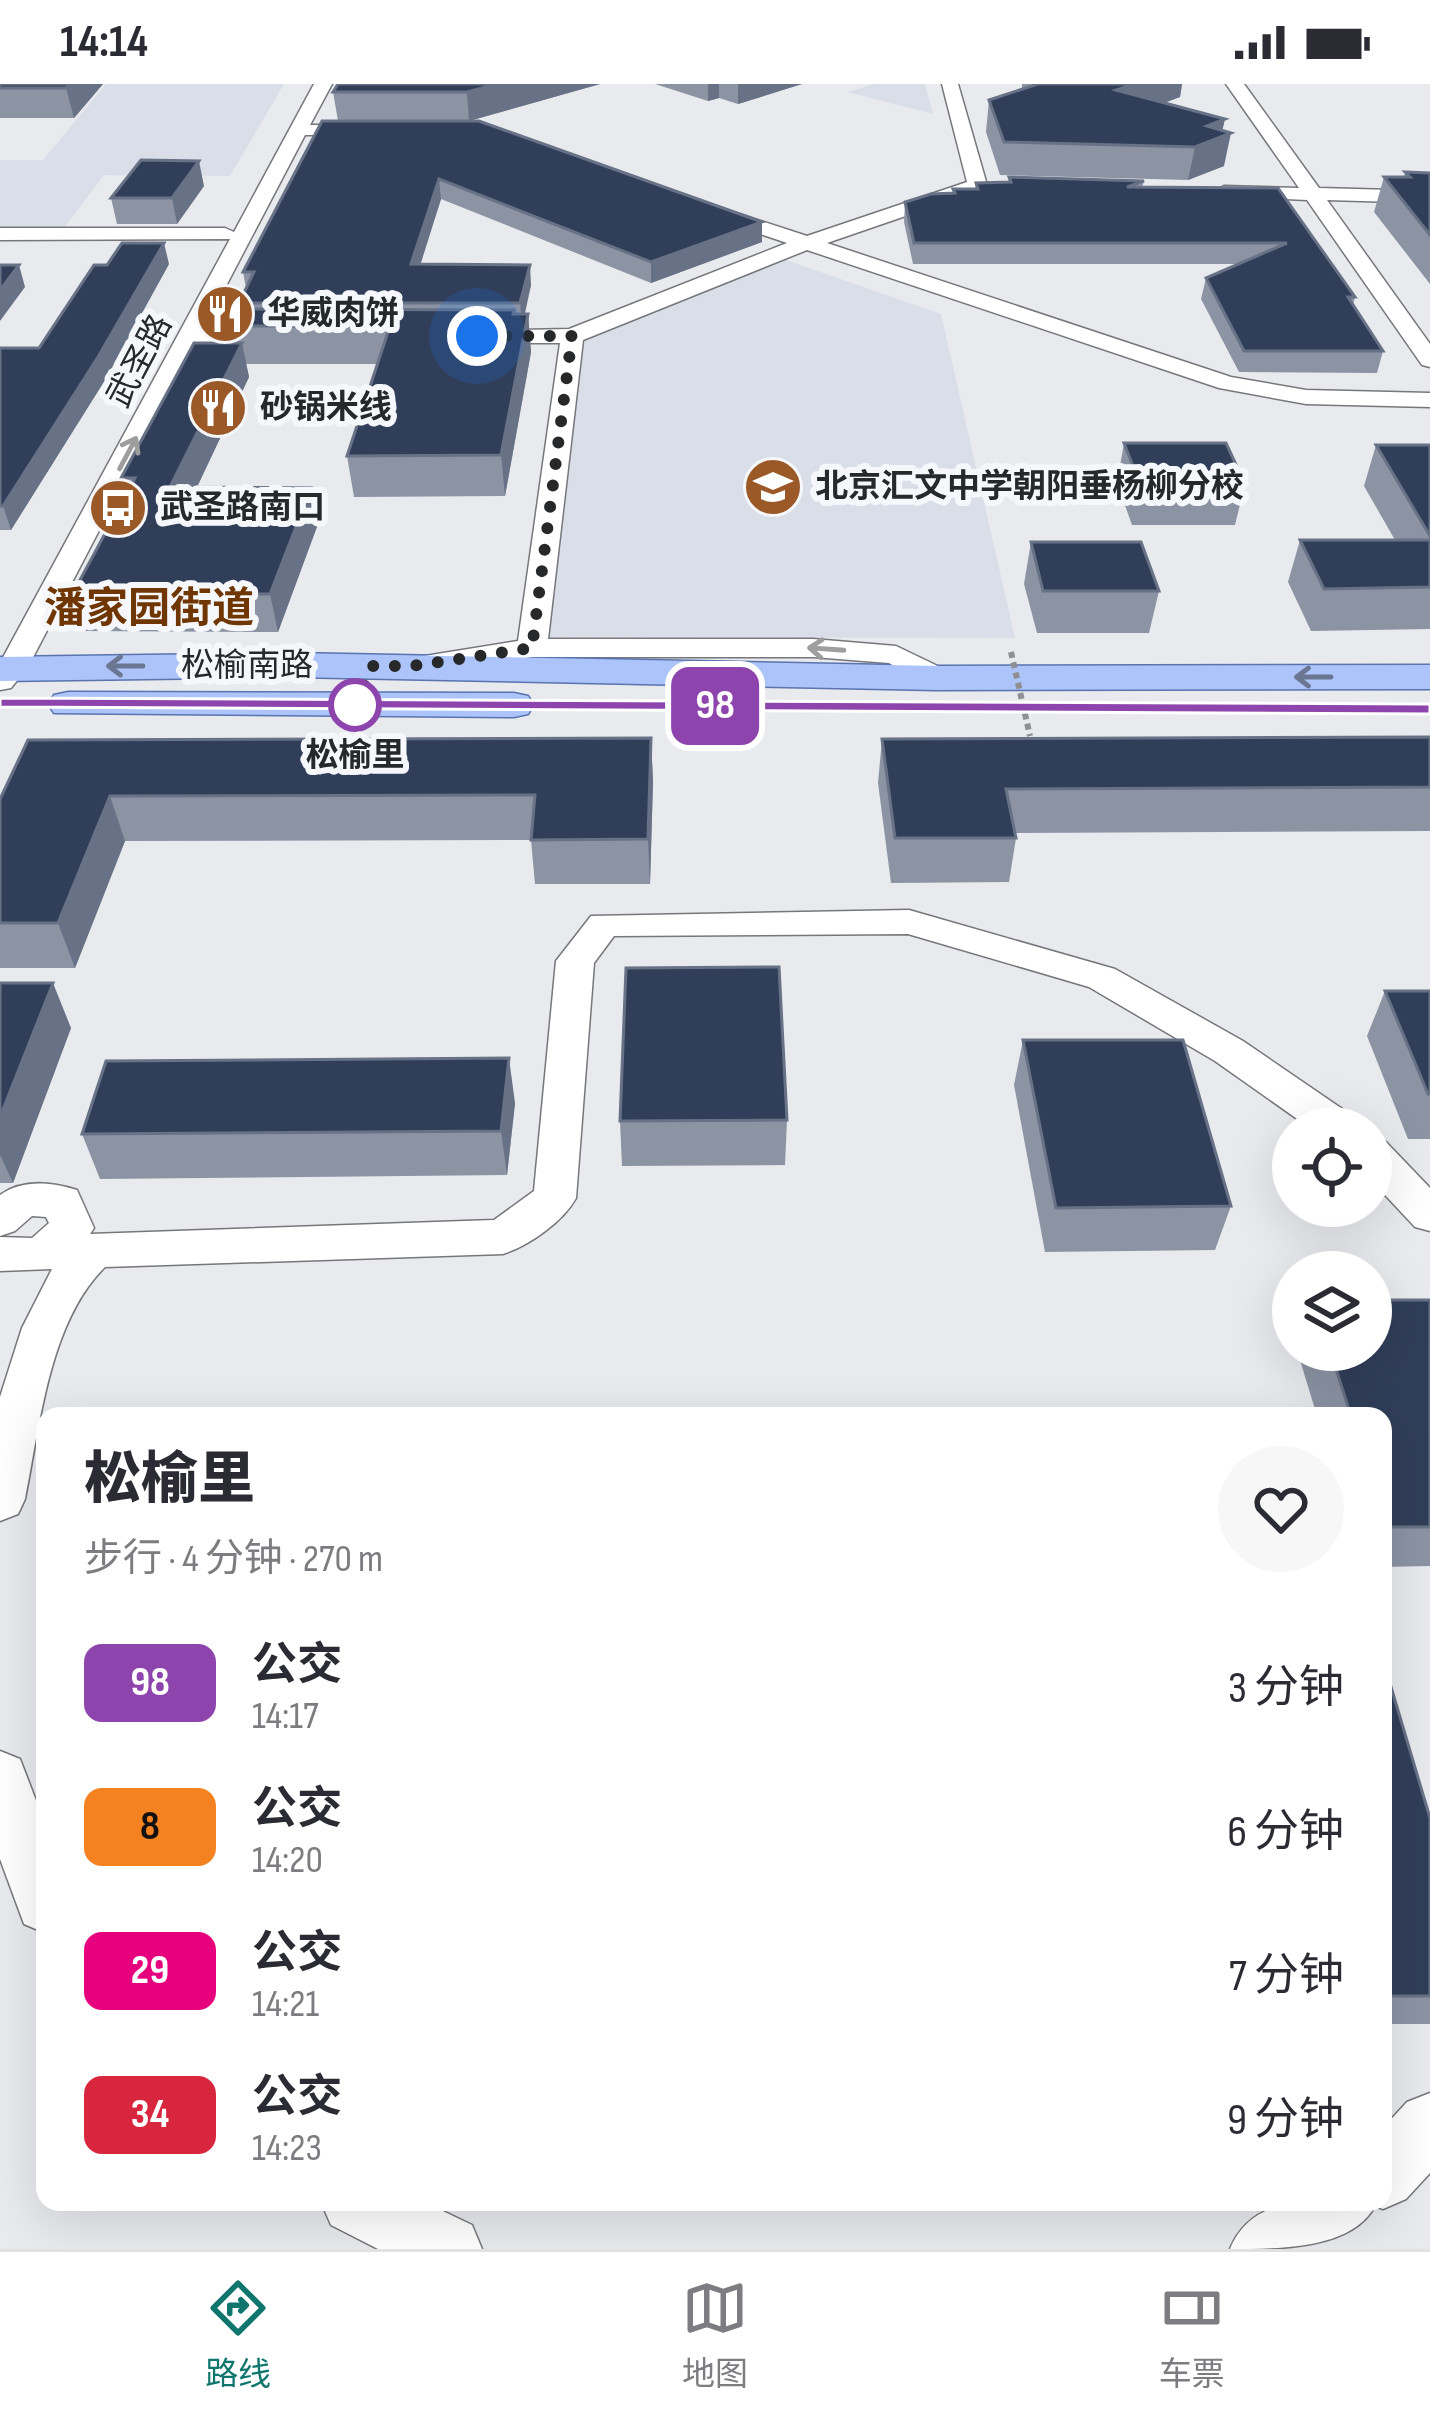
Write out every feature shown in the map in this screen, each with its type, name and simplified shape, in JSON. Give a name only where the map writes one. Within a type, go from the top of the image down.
[{"type":"main road","name":"松榆南路","points":[[3,672],[412,666],[937,678],[1430,677]]},
{"type":"main road","name":"松榆南路","points":[[3,672],[1430,709]]},
{"type":"street","name":"武圣路","points":[[3,672],[225,234],[308,84]]},
{"type":"street","name":"武圣路","points":[[3,672],[191,335],[323,84]]},
{"type":"street","points":[[950,84],[977,185]]},
{"type":"street","points":[[1235,84],[1430,360]]},
{"type":"street","points":[[298,130],[405,130]]},
{"type":"street","points":[[453,336],[572,336],[801,244],[977,185],[1001,186]]},
{"type":"street","points":[[1192,191],[1430,197]]},
{"type":"street","points":[[690,203],[801,244],[1227,382],[1306,397],[1430,400]]},
{"type":"street","points":[[0,234],[225,234]]},
{"type":"street","points":[[191,335],[286,335]]},
{"type":"street","points":[[532,648],[572,336]]},
{"type":"street","points":[[412,666],[532,648],[813,648],[896,655],[937,678]]},
{"type":"street","points":[[0,1254],[41,1255],[77,1244],[502,1237],[555,1198],[575,961],[604,924],[909,922],[1102,978],[1228,1051],[1309,1107]]},
{"type":"street","points":[[1392,1171],[1423,1198]]},
{"type":"street","points":[[0,1219],[23,1200],[62,1201],[77,1244],[75,1262],[31,1367],[0,1499]]},
{"type":"street","points":[[0,1779],[36,1878]]},
{"type":"street","points":[[1392,2166],[1430,2125]]},
{"type":"street","points":[[372,2211],[448,2249]]},
{"type":"street","points":[[1263,2249],[1328,2211]]},
{"type":"path","points":[[1011,652],[1030,736]]},
{"type":"shaded area","points":[[106,84],[284,84],[230,176],[104,175],[64,228],[0,228],[0,160],[43,160]]},
{"type":"shaded area","points":[[874,84],[925,84],[933,114],[848,92]]},
{"type":"shaded area","name":"北京汇文中学朝阳垂杨柳分校","points":[[783,259],[941,314],[1015,638],[544,637],[585,337]]},
{"type":"building","points":[[0,84],[69,84],[66,88],[0,88]]},
{"type":"building","points":[[338,84],[497,84],[467,92],[333,92]]},
{"type":"building","points":[[1032,84],[1134,84],[1116,90],[1225,119],[1207,126],[1231,133],[1195,147],[1004,142],[989,100]]},
{"type":"building","points":[[322,121],[479,121],[762,222],[651,262],[439,179],[411,264],[530,265],[520,303],[239,303],[254,272],[243,272]]},
{"type":"building","points":[[141,160],[199,161],[172,198],[111,198]]},
{"type":"building","points":[[1405,172],[1430,173],[1430,235],[1384,177],[1410,177]]},
{"type":"building","points":[[1009,177],[1144,181],[1127,187],[1278,188],[1355,297],[1348,297],[1383,351],[1244,351],[1206,278],[1287,243],[914,243],[905,202],[955,193],[953,189],[978,189],[976,183],[1011,182]]},
{"type":"building","points":[[122,243],[164,243],[98,357],[0,506],[0,348],[39,348],[94,265],[107,265]]},
{"type":"building","points":[[0,265],[19,265],[0,290]]},
{"type":"building","points":[[224,309],[514,310],[513,314],[528,314],[501,455],[347,456],[390,326],[216,326]]},
{"type":"building","points":[[194,343],[242,343],[170,487],[311,488],[270,594],[73,593],[135,478],[121,478]]},
{"type":"building","points":[[1124,443],[1226,443],[1245,484],[1140,484]]},
{"type":"building","points":[[1376,445],[1430,445],[1430,536]]},
{"type":"building","points":[[1300,540],[1430,540],[1430,587],[1324,589]]},
{"type":"building","points":[[1031,542],[1141,542],[1159,591],[1043,591]]},
{"type":"building","points":[[1430,737],[1430,787],[1006,789],[1016,838],[895,838],[882,739]]},
{"type":"building","points":[[651,738],[648,839],[531,840],[535,795],[110,796],[58,923],[0,923],[0,799],[28,740]]},
{"type":"building","points":[[779,967],[787,1120],[620,1121],[626,968]]},
{"type":"building","points":[[0,983],[53,983],[0,1117]]},
{"type":"building","points":[[1385,991],[1430,991],[1430,1094],[1428,1094]]},
{"type":"building","points":[[1023,1040],[1183,1040],[1231,1206],[1056,1208]]},
{"type":"building","points":[[509,1058],[501,1131],[82,1134],[106,1061]]},
{"type":"building","points":[[1392,1300],[1430,1300],[1430,1527],[1392,1527],[1392,1407],[1348,1407],[1337,1371],[1392,1371]]},
{"type":"building","points":[[1392,1690],[1430,1818],[1430,1996],[1392,1996]]},
{"type":"bus line","name":"98","points":[[0,704],[1430,709]]},
{"type":"place","name":"华威肉饼","points":[[225,314]]},
{"type":"place","name":"砂锅米线","points":[[218,408]]},
{"type":"place","name":"北京汇文中学朝阳垂杨柳分校","points":[[773,487]]},
{"type":"place","name":"武圣路南口","points":[[118,508]]},
{"type":"place","name":"松榆里","points":[[355,705]]},
{"type":"district","name":"潘家园街道","points":[[149,609]]},
{"type":"route","points":[[355,705],[373,666],[412,666],[532,648],[572,336],[477,336]]}]
